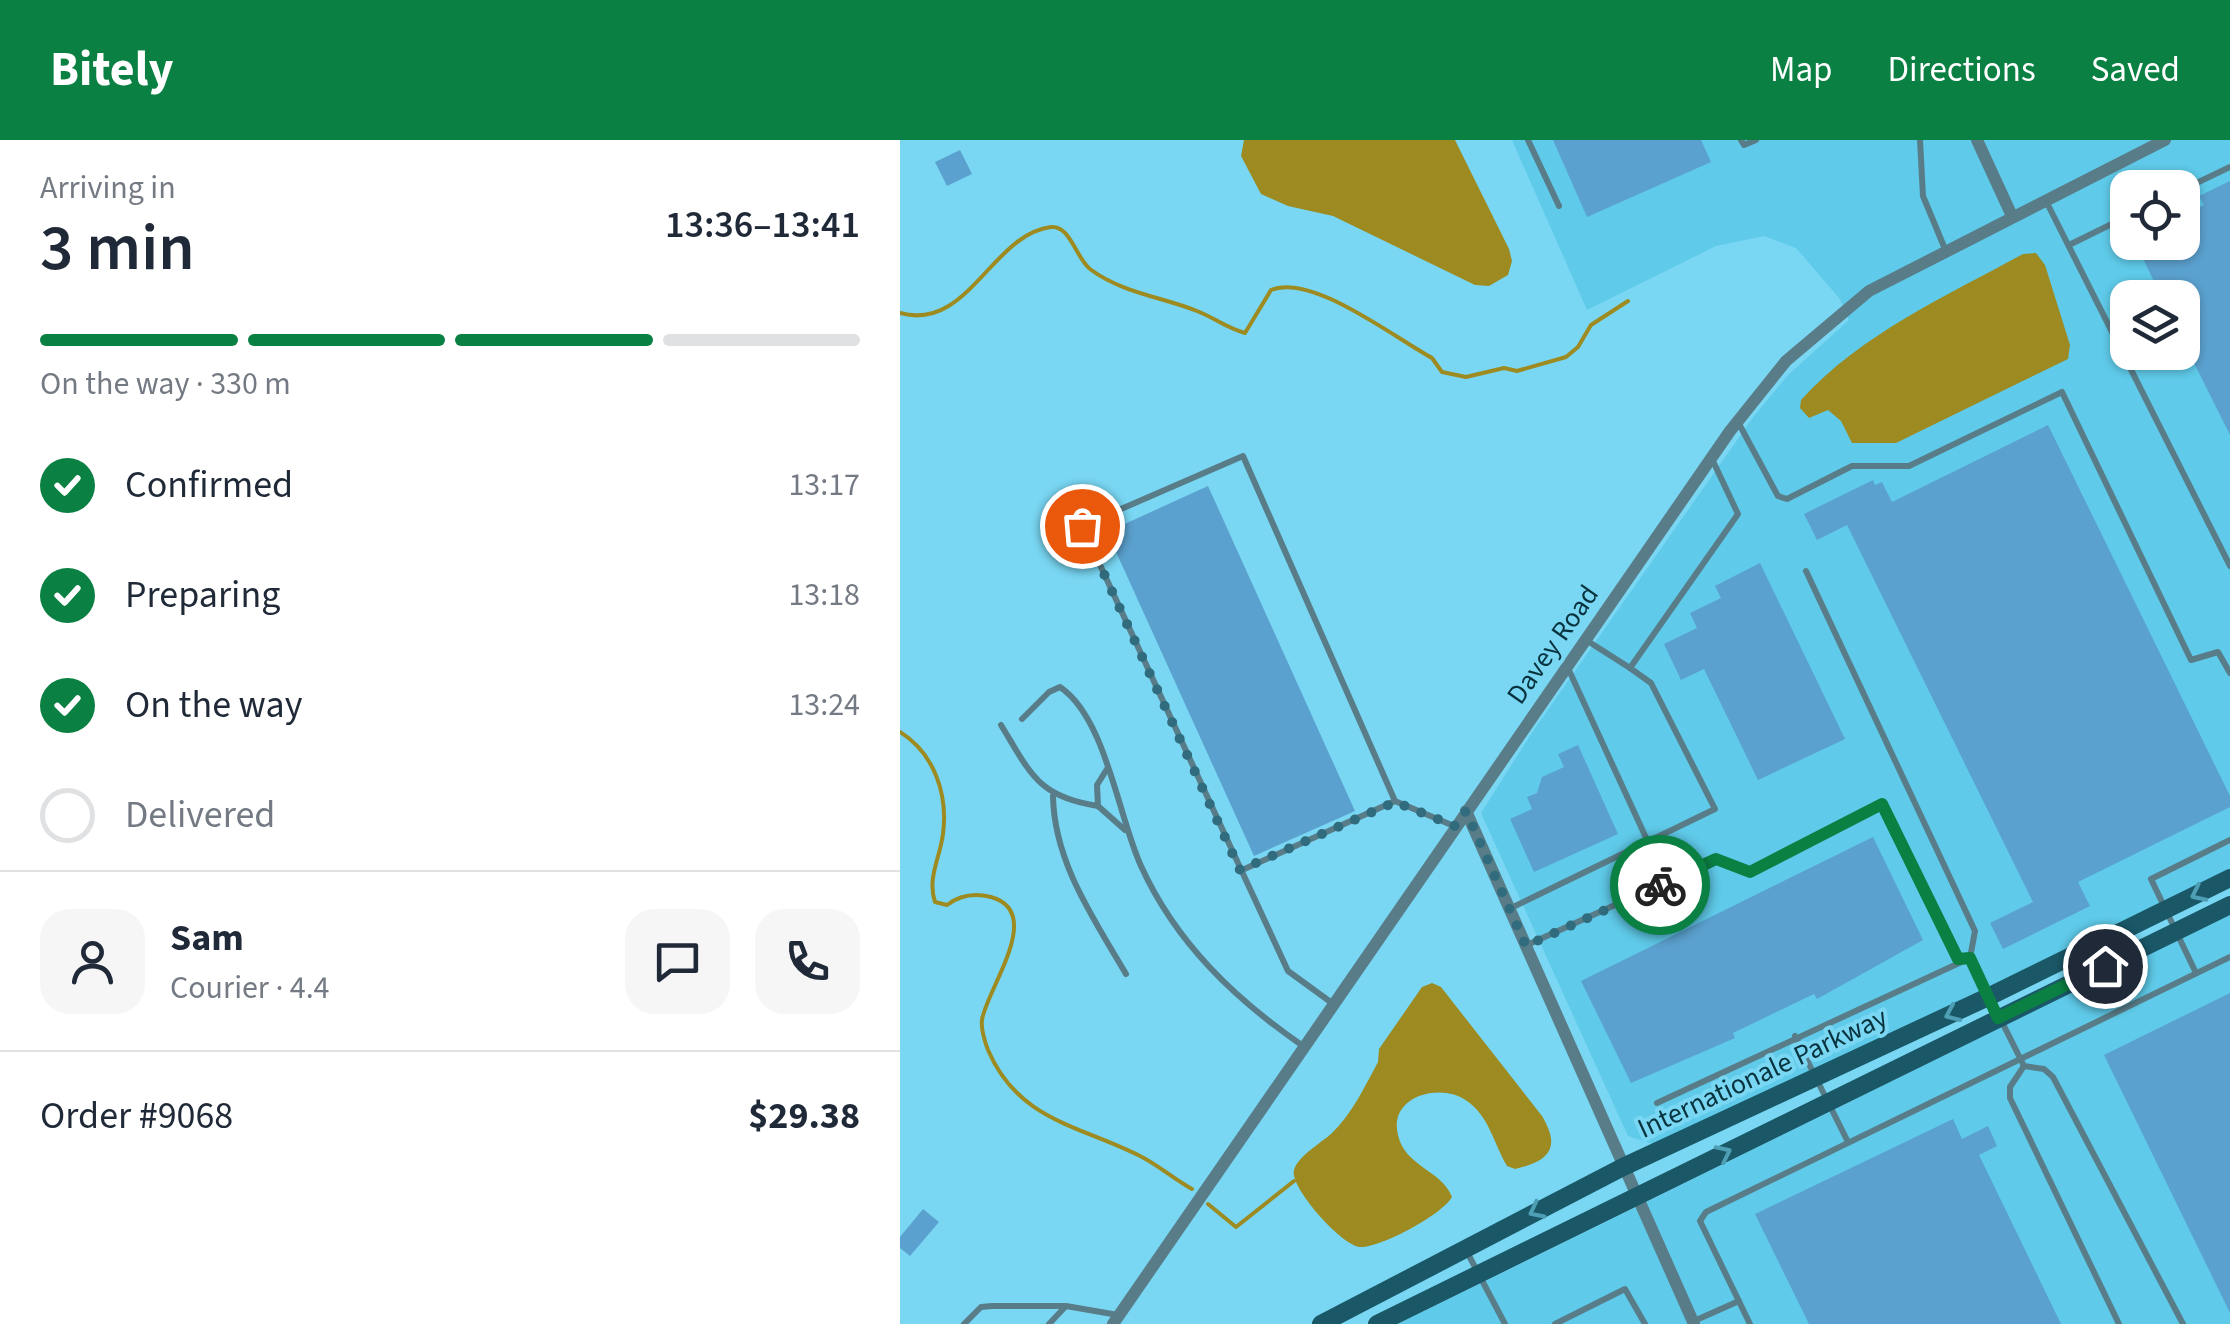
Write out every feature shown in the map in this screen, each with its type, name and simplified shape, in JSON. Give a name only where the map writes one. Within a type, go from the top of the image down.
[{"type":"street","points":[[1977,140],[2012,216]]},
{"type":"street","name":"Davey Road","points":[[1116,1320],[1711,458],[1786,361],[1869,291],[2166,140]]},
{"type":"street","points":[[1466,811],[1691,1323]]},
{"type":"street","name":"Internationale Parkway","points":[[1322,1324],[1343,1319],[1367,1301],[1464,1248],[1623,1167],[1988,997],[2230,878]]},
{"type":"street","name":"Internationale Parkway","points":[[1378,1324],[2230,905]]},
{"type":"lane","points":[[1528,140],[1559,206]]},
{"type":"lane","points":[[1741,140],[1744,145],[1756,140]]},
{"type":"lane","points":[[1920,140],[1922,196],[1945,249]]},
{"type":"lane","points":[[2200,181],[2230,167]]},
{"type":"lane","points":[[2045,200],[2230,566]]},
{"type":"lane","points":[[2069,245],[2110,225]]},
{"type":"lane","points":[[1738,420],[1778,496],[1787,499],[1852,466],[1910,466],[2062,392],[2191,660],[2218,652],[2230,674]]},
{"type":"lane","points":[[1334,1004],[1288,971],[1082,526],[1243,456],[1395,802],[1455,826]]},
{"type":"lane","points":[[1630,668],[1738,514],[1711,458]]},
{"type":"lane","points":[[1806,571],[1975,930],[1970,958],[1998,1018],[2022,1062],[2044,1068],[2053,1076],[2184,1324]]},
{"type":"lane","points":[[1509,909],[1715,809],[1651,683],[1586,640]]},
{"type":"lane","points":[[1567,666],[1648,842]]},
{"type":"lane","points":[[1022,719],[1060,687],[1069,693],[1098,739],[1126,830],[1161,904],[1209,968],[1250,1010],[1304,1047]]},
{"type":"lane","points":[[1000,726],[1035,780],[1054,796],[1098,806],[1126,830]]},
{"type":"lane","points":[[1098,806],[1097,785],[1107,770]]},
{"type":"lane","points":[[1054,796],[1054,816],[1083,902],[1126,974]]},
{"type":"lane","points":[[1240,870],[1395,802]]},
{"type":"lane","points":[[1526,946],[1716,859],[1750,872],[1882,804],[1958,959]]},
{"type":"lane","points":[[2196,974],[2151,878],[2230,840]]},
{"type":"lane","points":[[1750,1324],[1700,1220],[1706,1212],[2022,1062],[2230,957]]},
{"type":"lane","points":[[1657,1103],[1958,959],[1970,958]]},
{"type":"lane","points":[[1795,1036],[1848,1142]]},
{"type":"lane","points":[[2022,1062],[2010,1087],[2010,1098],[2119,1324]]},
{"type":"lane","points":[[1464,1248],[1504,1324]]},
{"type":"lane","points":[[1555,1324],[1626,1290],[1645,1324]]},
{"type":"lane","points":[[1367,1301],[1378,1324]]},
{"type":"lane","points":[[1691,1323],[1739,1301]]},
{"type":"lane","points":[[964,1324],[982,1307],[1066,1306],[1116,1320]]},
{"type":"lane","points":[[1050,1324],[1066,1306]]},
{"type":"shaded area","points":[[1244,140],[1455,140],[1509,249],[1512,261],[1508,275],[1489,286],[1475,285],[1333,216],[1288,206],[1261,194],[1241,156]]},
{"type":"shaded area","points":[[1512,140],[2230,140],[2230,871],[1936,1015],[1653,1144],[1628,1136],[1481,813],[1533,731],[1754,416],[1788,375],[1849,320],[1840,299],[1796,248],[1764,236],[1716,246],[1587,310]]},
{"type":"shaded area","points":[[2036,253],[2045,265],[2070,345],[2068,359],[1896,443],[1852,443],[1841,421],[1828,410],[1809,418],[1800,408],[1801,400],[1825,376],[1877,336],[2023,254]]},
{"type":"shaded area","points":[[2230,914],[2230,1324],[1398,1324],[1655,1198]]},
{"type":"shaded area","points":[[1432,983],[1441,987],[1542,1116],[1551,1145],[1537,1162],[1515,1169],[1507,1166],[1475,1107],[1456,1095],[1419,1096],[1401,1111],[1398,1135],[1408,1154],[1440,1180],[1452,1197],[1410,1229],[1360,1247],[1341,1237],[1318,1214],[1300,1189],[1294,1170],[1346,1117],[1378,1062],[1379,1049],[1422,987]]},
{"type":"building","points":[[1553,140],[1701,140],[1711,162],[1587,217]]},
{"type":"building","points":[[960,150],[972,174],[947,186],[935,162]]},
{"type":"building","points":[[2230,181],[2230,435],[2198,370],[2200,280],[2153,280],[2144,260],[2200,260],[2200,207],[2204,205],[2200,196]]},
{"type":"building","points":[[2048,425],[2230,796],[2230,807],[2078,882],[2090,906],[2003,949],[1990,923],[2033,902],[1847,525],[1817,540],[1804,514],[1873,480],[1875,485],[1882,482],[1892,502]]},
{"type":"building","points":[[1208,486],[1355,811],[1254,856],[1107,532]]},
{"type":"building","points":[[1760,563],[1845,739],[1758,780],[1704,669],[1681,680],[1664,644],[1697,628],[1690,613],[1721,598],[1715,586]]},
{"type":"building","points":[[1578,745],[1618,834],[1534,872],[1510,819],[1532,809],[1527,797],[1537,793],[1542,777],[1564,767],[1558,754]]},
{"type":"building","points":[[1873,837],[1923,940],[1817,999],[1814,994],[1733,1033],[1735,1038],[1631,1083],[1581,981]]},
{"type":"building","points":[[2230,993],[2230,1313],[2104,1055]]},
{"type":"building","points":[[1953,1119],[1962,1139],[1988,1126],[1997,1146],[1979,1155],[2061,1324],[1809,1324],[1755,1214]]},
{"type":"building","points":[[923,1209],[939,1222],[910,1256],[900,1248],[900,1237]]},
{"type":"waterway","points":[[900,313],[924,315],[944,309],[1012,246],[1030,233],[1051,227],[1063,231],[1085,264],[1102,277],[1197,311],[1238,331],[1245,333],[1271,290],[1307,290],[1374,322],[1432,358],[1442,372],[1466,377],[1504,368],[1517,371],[1566,357],[1578,347],[1591,325],[1628,301]]},
{"type":"waterway","points":[[900,732],[922,752],[941,790],[944,819],[933,876],[935,902],[947,905],[968,896],[991,897],[1007,905],[1013,918],[1009,953],[982,1020],[987,1047],[1001,1073],[1016,1092],[1052,1118],[1140,1156],[1192,1189]]},
{"type":"waterway","points":[[1208,1204],[1236,1227],[1294,1181]]},
{"type":"way so far","points":[[1082,526],[1240,870],[1395,802],[1455,826],[1466,811],[1526,946],[1660,885]]},
{"type":"route","points":[[1660,885],[1716,859],[1750,872],[1882,804],[1958,959],[1970,958],[1998,1018],[2105,966]]}]
